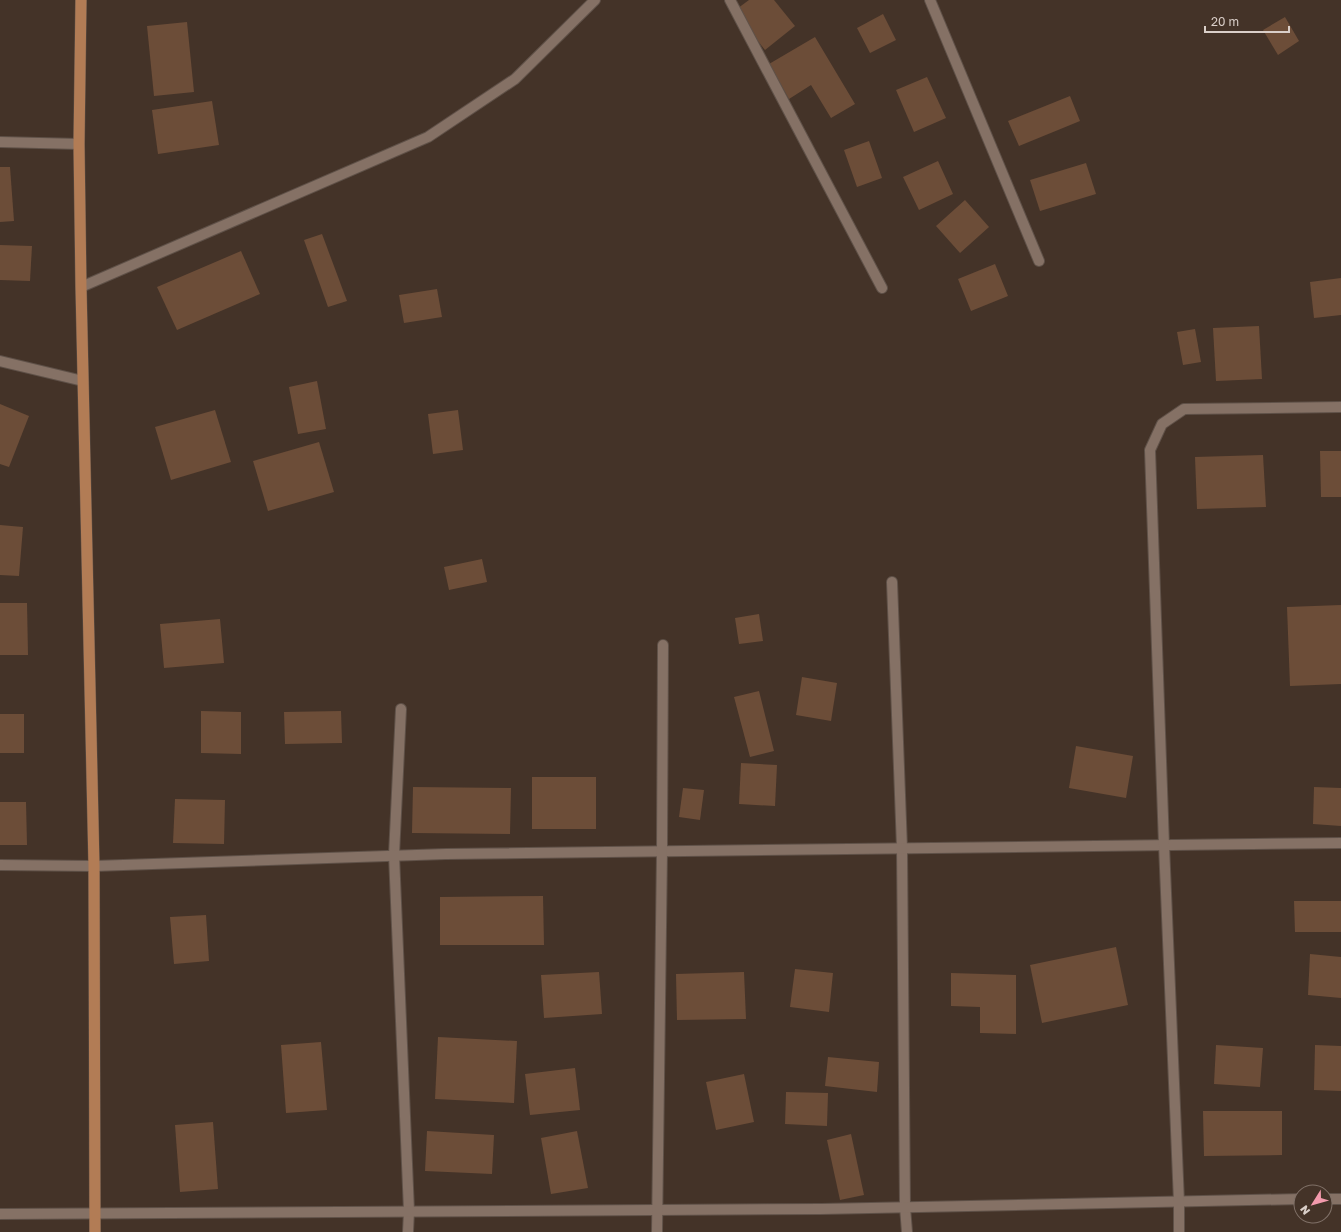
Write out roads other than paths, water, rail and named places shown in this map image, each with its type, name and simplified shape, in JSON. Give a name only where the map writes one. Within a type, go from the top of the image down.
[{"type":"highway","points":[[81,0],[79,144],[94,866],[96,1232]]},
{"type":"street","points":[[81,287],[428,136],[514,79],[595,0]]},
{"type":"street","points":[[730,0],[882,288]]},
{"type":"street","points":[[930,0],[1040,261]]},
{"type":"street","points":[[0,142],[79,144]]},
{"type":"street","points":[[0,361],[83,381]]},
{"type":"street","points":[[1179,1232],[1150,450],[1162,424],[1184,409],[1341,408]]},
{"type":"street","points":[[892,582],[902,848],[905,1207],[907,1232]]},
{"type":"street","points":[[657,1232],[663,646]]},
{"type":"street","points":[[401,710],[394,855],[409,1210],[408,1232]]},
{"type":"street","points":[[0,865],[94,866],[394,855],[1341,843]]},
{"type":"street","points":[[0,1214],[409,1210],[657,1210],[905,1207],[1293,1199]]}]
